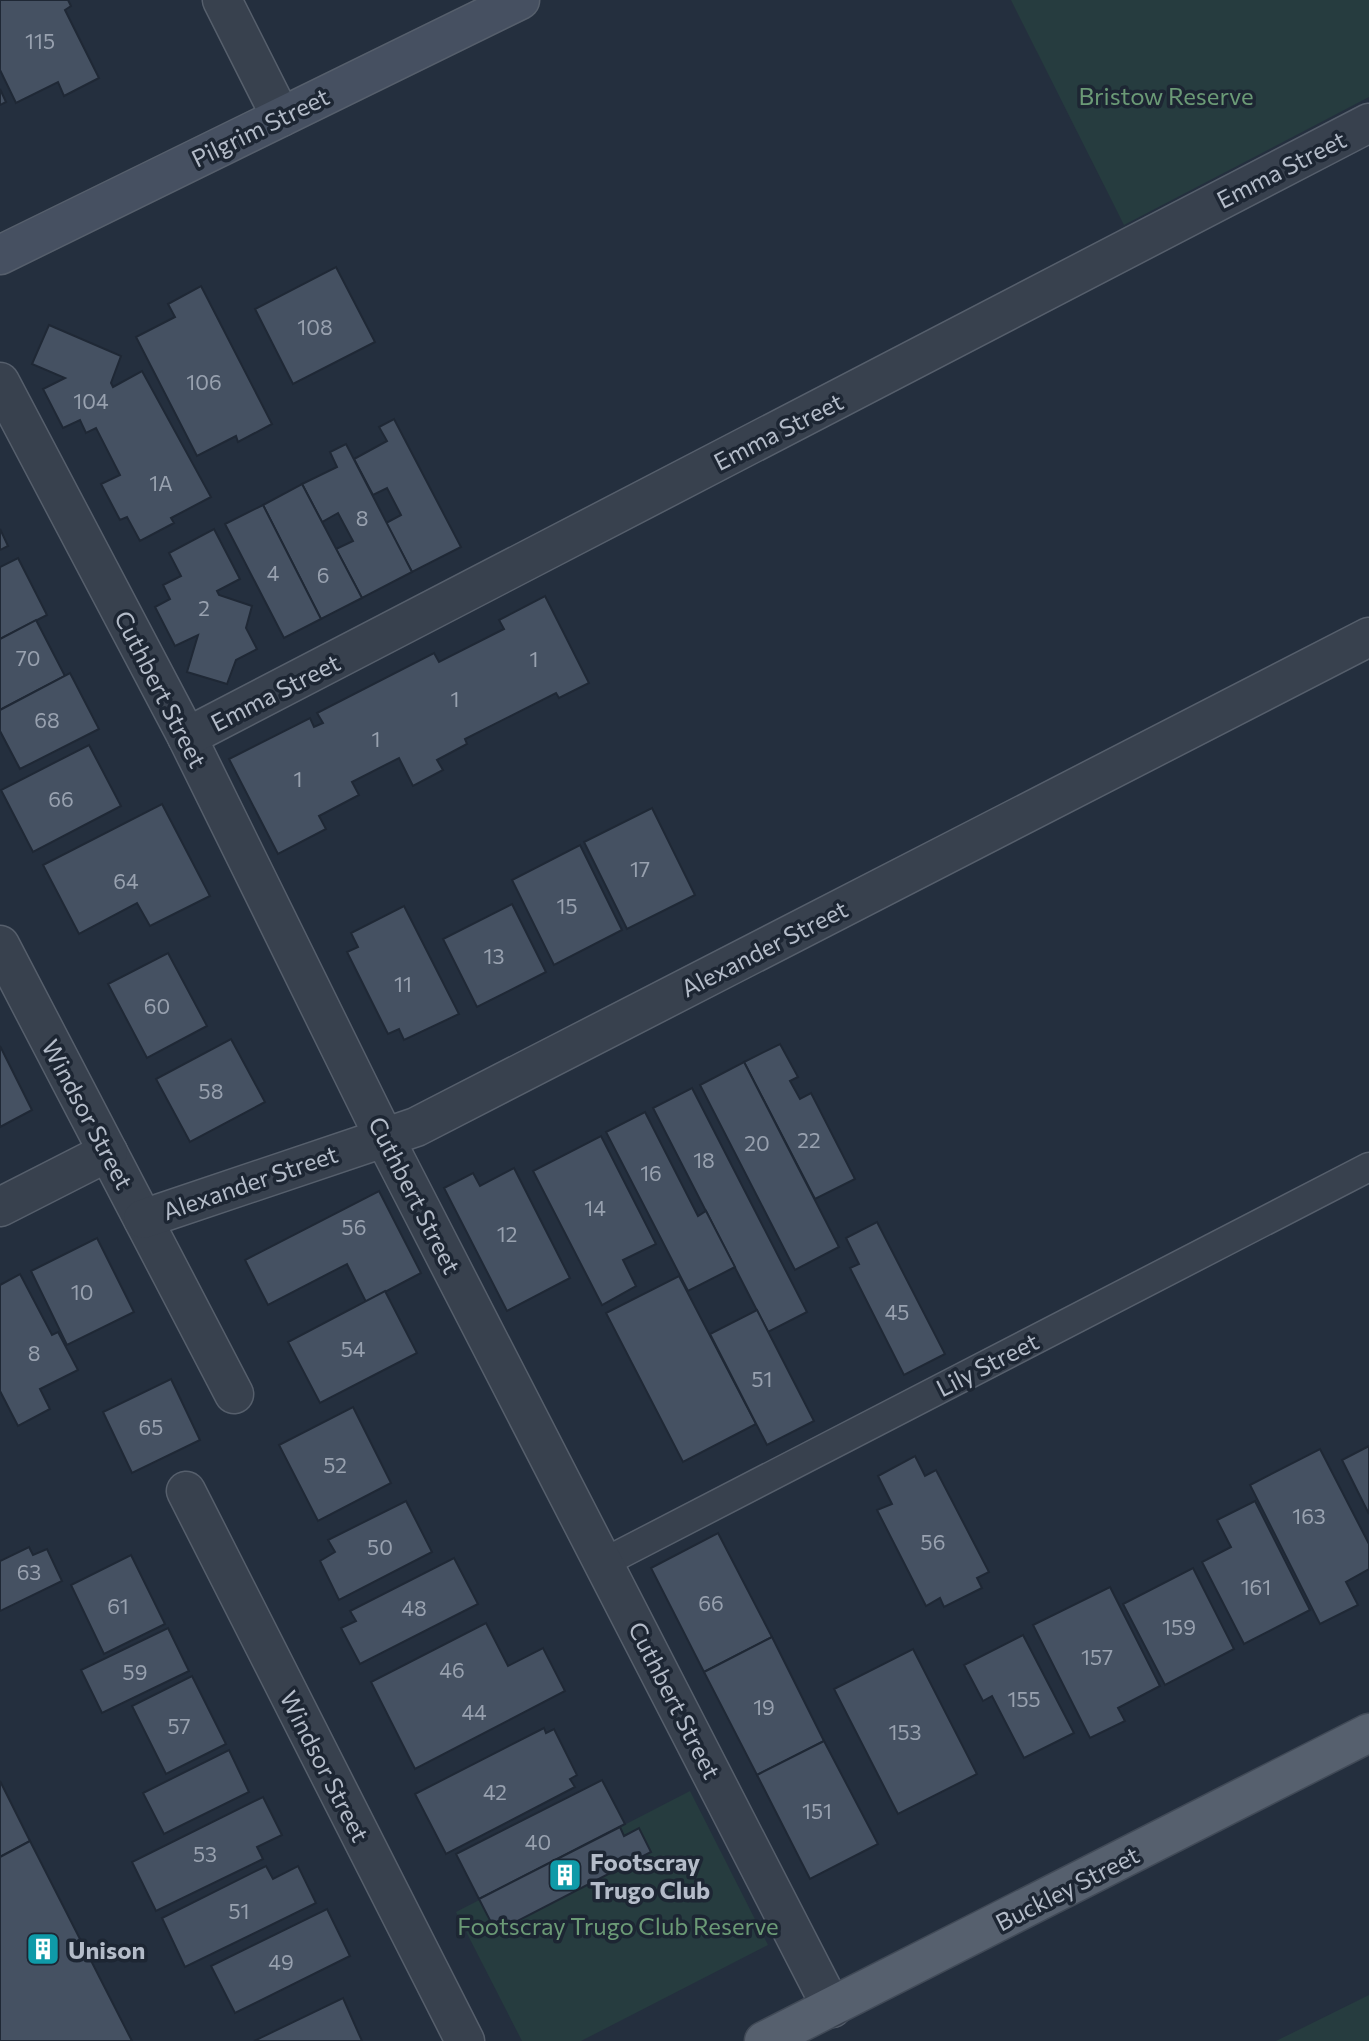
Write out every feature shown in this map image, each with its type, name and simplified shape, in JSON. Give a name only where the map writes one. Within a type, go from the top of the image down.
[{"type":"main road","name":"Buckley Street","points":[[764,2041],[1369,1733]]},
{"type":"street","points":[[222,0],[281,117]]},
{"type":"street","name":"Pilgrim Street","points":[[0,255],[520,0]]},
{"type":"street","name":"Emma Street","points":[[187,737],[1369,124]]},
{"type":"street","name":"Cuthbert Street","points":[[0,382],[187,737],[384,1137],[605,1562],[832,2008]]},
{"type":"street","name":"Alexander Street","points":[[143,1219],[428,1121],[1369,637]]},
{"type":"street","name":"Windsor Street","points":[[0,945],[234,1394]]},
{"type":"street","points":[[0,1207],[108,1152]]},
{"type":"street","name":"Windsor Street","points":[[186,1491],[465,2041]]},
{"type":"lane","name":"Lily Street","points":[[605,1562],[1369,1167]]},
{"type":"green space","name":"Bristow Reserve","points":[[1011,0],[1369,0],[1369,97],[1124,225]]},
{"type":"green space","name":"Footscray Trugo Club Reserve","points":[[690,1791],[768,1945],[581,2041],[522,2041],[456,1912]]},
{"type":"green space","points":[[1369,1995],[1369,2041],[1276,2041]]},
{"type":"building","points":[[0,0],[68,0],[71,6],[65,10],[99,78],[64,96],[58,82],[16,103],[0,70]]},
{"type":"building","points":[[0,89],[6,102],[0,105]]},
{"type":"building","points":[[336,267],[375,342],[293,384],[255,309]]},
{"type":"building","points":[[201,286],[272,424],[238,442],[236,436],[197,456],[136,337],[175,317],[168,304]]},
{"type":"building","points":[[49,325],[121,356],[111,383],[113,387],[142,371],[211,497],[171,518],[174,523],[140,541],[127,517],[120,520],[101,484],[120,475],[96,428],[86,433],[80,420],[63,428],[43,389],[65,378],[32,364]]},
{"type":"building","points":[[394,419],[461,547],[412,572],[386,523],[401,515],[387,488],[373,495],[354,459],[387,441],[379,427]]},
{"type":"building","points":[[346,444],[412,572],[362,598],[336,549],[353,541],[338,513],[322,522],[302,484],[337,467],[330,452]]},
{"type":"building","points":[[302,484],[362,598],[321,619],[263,505]]},
{"type":"building","points":[[263,505],[321,619],[284,638],[225,524]]},
{"type":"building","points":[[0,529],[8,546],[0,550]]},
{"type":"building","points":[[214,529],[240,579],[217,591],[219,595],[252,606],[246,628],[257,649],[236,660],[227,684],[187,672],[198,635],[175,646],[155,607],[170,599],[163,585],[181,576],[169,553]]},
{"type":"building","points":[[18,558],[47,615],[0,639],[0,567]]},
{"type":"building","points":[[545,596],[589,683],[559,698],[556,693],[465,739],[467,744],[437,760],[443,770],[413,786],[399,758],[352,782],[359,795],[319,816],[326,829],[278,854],[229,759],[310,718],[314,727],[323,723],[317,713],[434,653],[439,662],[504,629],[499,620]]},
{"type":"building","points":[[36,620],[65,676],[0,710],[0,639]]},
{"type":"building","points":[[70,673],[99,729],[20,769],[0,731],[0,710]]},
{"type":"building","points":[[89,745],[121,806],[33,852],[1,790]]},
{"type":"building","points":[[162,804],[210,896],[150,926],[137,903],[79,934],[43,865]]},
{"type":"building","points":[[652,808],[695,895],[627,929],[584,842]]},
{"type":"building","points":[[580,845],[622,930],[554,965],[512,880]]},
{"type":"building","points":[[512,904],[546,972],[477,1007],[443,939]]},
{"type":"building","points":[[404,906],[459,1014],[404,1040],[399,1029],[388,1034],[347,952],[358,947],[351,933]]},
{"type":"building","points":[[168,953],[207,1026],[147,1058],[108,984]]},
{"type":"building","points":[[231,1039],[265,1102],[190,1142],[156,1079]]},
{"type":"building","points":[[780,1044],[798,1077],[790,1081],[800,1099],[811,1093],[855,1179],[815,1199],[744,1062]]},
{"type":"building","points":[[0,1046],[32,1110],[0,1127]]},
{"type":"building","points":[[744,1062],[839,1247],[795,1270],[700,1085]]},
{"type":"building","points":[[692,1088],[807,1312],[768,1332],[653,1108]]},
{"type":"building","points":[[645,1112],[698,1216],[706,1211],[735,1267],[688,1291],[606,1132]]},
{"type":"building","points":[[601,1136],[656,1244],[623,1260],[636,1286],[602,1305],[533,1171]]},
{"type":"building","points":[[514,1168],[570,1278],[507,1311],[444,1188],[473,1173],[480,1186]]},
{"type":"building","points":[[379,1191],[421,1273],[366,1302],[347,1264],[268,1305],[245,1260]]},
{"type":"building","points":[[877,1222],[945,1354],[904,1375],[850,1268],[859,1264],[846,1238]]},
{"type":"building","points":[[97,1238],[134,1312],[67,1345],[31,1271]]},
{"type":"building","points":[[20,1274],[52,1335],[58,1332],[78,1370],[40,1389],[50,1409],[18,1426],[0,1391],[0,1285]]},
{"type":"building","points":[[679,1276],[756,1424],[683,1462],[606,1313]]},
{"type":"building","points":[[385,1291],[417,1353],[320,1403],[288,1342]]},
{"type":"building","points":[[757,1310],[814,1421],[767,1445],[710,1334]]},
{"type":"building","points":[[171,1379],[200,1440],[132,1473],[103,1412]]},
{"type":"building","points":[[353,1407],[391,1483],[318,1521],[279,1445]]},
{"type":"building","points":[[1369,1446],[1369,1514],[1342,1460]]},
{"type":"building","points":[[1320,1449],[1369,1544],[1369,1569],[1346,1582],[1358,1605],[1320,1624],[1250,1485]]},
{"type":"building","points":[[915,1456],[925,1476],[936,1470],[989,1572],[977,1578],[982,1588],[944,1607],[940,1598],[926,1606],[877,1510],[892,1504],[878,1476]]},
{"type":"building","points":[[406,1501],[432,1552],[339,1600],[320,1561],[335,1552],[328,1540]]},
{"type":"building","points":[[1255,1501],[1310,1610],[1244,1644],[1202,1562],[1231,1547],[1217,1520]]},
{"type":"building","points":[[718,1533],[772,1637],[704,1672],[651,1568]]},
{"type":"building","points":[[29,1547],[33,1555],[47,1549],[62,1581],[0,1611],[0,1561]]},
{"type":"building","points":[[131,1555],[165,1624],[104,1654],[71,1585]]},
{"type":"building","points":[[454,1558],[478,1604],[360,1664],[341,1628],[356,1621],[350,1611]]},
{"type":"building","points":[[1193,1568],[1234,1649],[1165,1685],[1123,1604]]},
{"type":"building","points":[[1110,1587],[1160,1686],[1118,1708],[1125,1721],[1090,1738],[1033,1625]]},
{"type":"building","points":[[486,1623],[508,1666],[543,1648],[565,1691],[415,1769],[371,1682]]},
{"type":"building","points":[[168,1628],[189,1671],[102,1713],[81,1670]]},
{"type":"building","points":[[1023,1635],[1074,1733],[1024,1758],[992,1696],[983,1701],[964,1665]]},
{"type":"building","points":[[772,1637],[824,1741],[757,1775],[704,1672]]},
{"type":"building","points":[[913,1649],[977,1774],[898,1814],[834,1689]]},
{"type":"building","points":[[192,1676],[226,1744],[166,1774],[132,1706]]},
{"type":"building","points":[[544,1728],[546,1733],[554,1729],[577,1775],[570,1779],[575,1787],[446,1854],[415,1794]]},
{"type":"building","points":[[824,1741],[878,1844],[810,1879],[757,1775]]},
{"type":"building","points":[[229,1750],[249,1792],[164,1834],[143,1793]]},
{"type":"building","points":[[602,1780],[625,1824],[479,1899],[456,1854]]},
{"type":"building","points":[[0,1781],[30,1841],[0,1857]]},
{"type":"building","points":[[263,1797],[282,1835],[257,1847],[263,1859],[156,1911],[132,1862]]},
{"type":"building","name":"Footscray Trugo Club","points":[[620,1827],[624,1836],[639,1828],[651,1852],[496,1932],[479,1899]]},
{"type":"building","name":"Unison","points":[[30,1841],[132,2041],[0,2041],[0,1857]]},
{"type":"building","points":[[266,1866],[273,1879],[298,1866],[316,1903],[185,1967],[162,1918]]},
{"type":"building","points":[[327,1909],[350,1956],[235,2013],[211,1966]]},
{"type":"building","points":[[343,1998],[362,2041],[254,2041]]},
{"type":"place","name":"Footscray Trugo Club","points":[[565,1875]]},
{"type":"place","name":"Unison","points":[[43,1949]]}]
